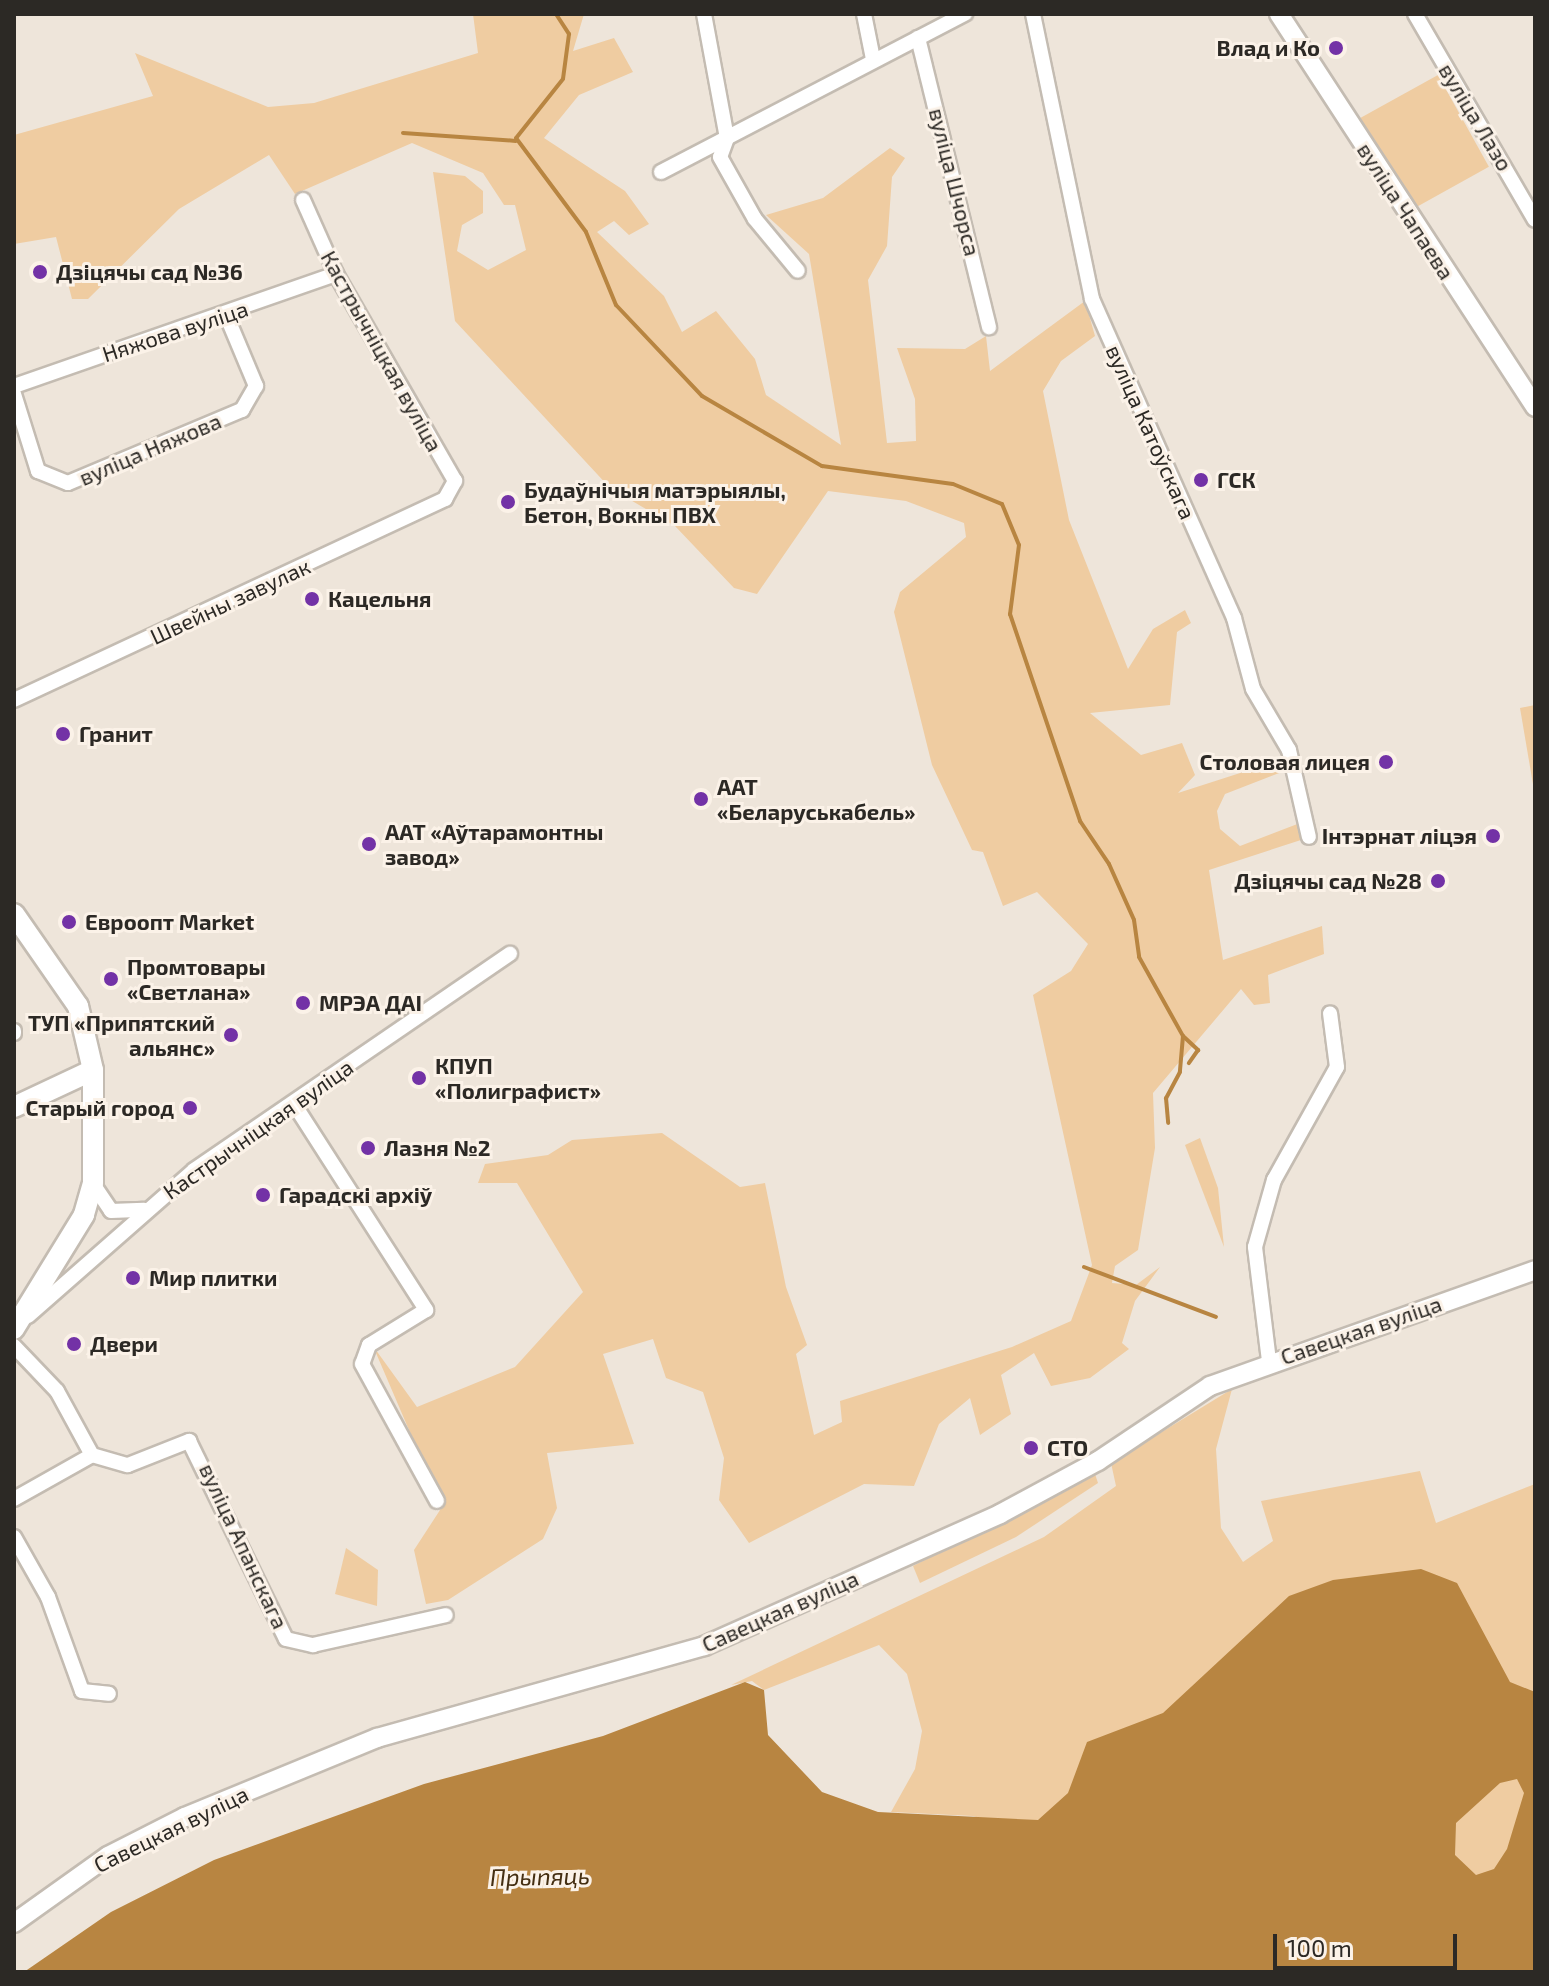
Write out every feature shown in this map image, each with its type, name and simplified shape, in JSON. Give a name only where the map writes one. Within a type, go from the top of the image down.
[{"type":"main road","points":[[14,914],[78,1006],[93,1070],[93,1183],[71,1242],[17,1326]]},
{"type":"main road","points":[[15,1103],[93,1070]]},
{"type":"street","points":[[704,14],[727,138],[720,157],[755,219],[798,271]]},
{"type":"street","points":[[864,14],[873,59]]},
{"type":"street","points":[[661,172],[873,59],[965,14]]},
{"type":"street","name":"вуліца Катоўскага","points":[[1033,14],[1092,299],[1234,618],[1253,689],[1289,750],[1309,837]]},
{"type":"street","name":"вуліца Чапаева","points":[[1279,14],[1535,407]]},
{"type":"street","name":"вуліца Лазо","points":[[1415,14],[1535,220]]},
{"type":"street","name":"вуліца Шчорса","points":[[918,38],[989,327]]},
{"type":"street","name":"Кастрычніцкая вуліца","points":[[303,200],[336,274],[455,481],[445,499]]},
{"type":"street","name":"Няжова вуліца","points":[[14,386],[227,317],[336,274]]},
{"type":"street","name":"вуліца Няжова","points":[[14,394],[38,471],[68,483],[242,410],[256,386],[227,317]]},
{"type":"street","name":"Швейны завулак","points":[[14,700],[445,499]]},
{"type":"street","name":"Кастрычніцкая вуліца","points":[[17,1326],[144,1210],[510,954]]},
{"type":"street","points":[[1269,1361],[1255,1247],[1274,1180],[1337,1067],[1330,1013]]},
{"type":"street","points":[[294,1104],[426,1310],[369,1345],[362,1364],[437,1501]]},
{"type":"street","points":[[93,1183],[111,1211],[144,1210]]},
{"type":"street","name":"Савецкая вуліца","points":[[14,1923],[108,1856],[362,1744],[704,1646],[1024,1501],[1210,1386],[1269,1361],[1535,1270]]},
{"type":"street","points":[[14,1346],[57,1391],[92,1455],[14,1499]]},
{"type":"street","name":"вуліца Апанскага","points":[[92,1455],[128,1465],[177,1440],[200,1450],[293,1642],[313,1645],[446,1615]]},
{"type":"street","points":[[14,1537],[48,1597],[82,1691],[109,1694]]},
{"type":"shaded area","points":[[473,14],[584,14],[573,51],[614,38],[633,72],[579,95],[544,138],[625,191],[649,224],[629,235],[614,221],[597,232],[664,296],[682,332],[716,311],[755,359],[766,395],[841,445],[809,254],[766,215],[823,198],[890,148],[905,158],[892,177],[887,246],[868,280],[887,443],[916,441],[915,399],[897,348],[965,349],[986,336],[990,371],[1085,301],[1095,336],[1061,361],[1043,391],[1069,520],[1128,669],[1153,629],[1185,610],[1191,623],[1177,632],[1170,705],[1090,713],[1141,755],[1182,743],[1195,775],[1178,793],[1284,759],[1287,770],[1225,794],[1217,811],[1220,829],[1240,846],[1300,823],[1304,839],[1209,870],[1223,960],[1322,926],[1324,954],[1268,975],[1270,1003],[1254,1005],[1241,989],[1153,1093],[1155,1148],[1138,1250],[1115,1266],[1112,1283],[1136,1285],[1160,1267],[1135,1301],[1122,1343],[1129,1349],[1090,1378],[1051,1386],[1034,1353],[1001,1375],[1011,1414],[980,1435],[970,1398],[939,1424],[914,1486],[864,1484],[749,1543],[719,1500],[724,1458],[703,1392],[666,1378],[653,1339],[603,1354],[634,1444],[547,1453],[557,1508],[543,1539],[448,1600],[426,1604],[414,1550],[442,1507],[373,1346],[417,1407],[515,1367],[583,1292],[517,1183],[478,1183],[485,1164],[548,1155],[572,1140],[662,1133],[740,1187],[765,1183],[786,1287],[807,1345],[796,1354],[814,1435],[842,1422],[840,1401],[1012,1347],[1071,1321],[1092,1265],[1033,995],[1071,971],[1088,944],[1037,892],[1003,906],[983,852],[972,850],[932,765],[894,612],[900,592],[966,537],[964,523],[906,501],[828,491],[757,594],[734,588],[675,526],[610,488],[455,321],[433,172],[465,176],[483,191],[483,213],[462,225],[457,251],[488,270],[526,250],[515,205],[504,205],[483,173],[412,143],[295,194],[269,155],[179,209],[88,299],[72,299],[56,237],[14,244],[14,135],[153,96],[135,53],[268,107],[314,103],[478,53]]},
{"type":"shaded area","points":[[1438,75],[1489,167],[1408,211],[1358,120]]},
{"type":"shaded area","points":[[1535,705],[1535,796],[1520,708]]},
{"type":"shaded area","points":[[1200,1138],[1218,1188],[1224,1247],[1185,1145]]},
{"type":"shaded area","points":[[1232,1389],[1216,1449],[1221,1528],[1243,1562],[1273,1541],[1261,1501],[1420,1471],[1436,1523],[1535,1484],[1535,1972],[973,1816],[891,1812],[915,1769],[922,1731],[907,1674],[879,1645],[764,1690],[752,1681],[731,1685],[1044,1537],[1116,1486],[1111,1463]]},
{"type":"shaded area","points":[[1095,1474],[1098,1483],[1016,1537],[920,1583],[913,1566]]},
{"type":"shaded area","points":[[346,1548],[378,1570],[377,1606],[335,1594]]},
{"type":"water","name":"Прыпяць","points":[[1421,1569],[1457,1583],[1510,1682],[1535,1692],[1535,1972],[24,1972],[111,1912],[214,1860],[424,1784],[603,1736],[745,1682],[764,1690],[768,1735],[822,1792],[878,1812],[1038,1820],[1068,1793],[1087,1742],[1163,1713],[1289,1596],[1333,1580]],"holes":[[[1517,1779],[1524,1793],[1507,1849],[1494,1869],[1476,1875],[1455,1855],[1456,1823],[1500,1783]]]},
{"type":"waterway","points":[[556,14],[569,34],[563,79],[516,138],[586,232],[616,305],[702,396],[822,466],[953,484],[1002,504],[1019,545],[1010,614],[1080,821],[1109,864],[1134,920],[1139,957],[1183,1036],[1180,1072],[1166,1098],[1168,1123]]},
{"type":"waterway","points":[[403,133],[516,141]]},
{"type":"waterway","points":[[1183,1036],[1198,1050],[1189,1063]]},
{"type":"waterway","points":[[1084,1267],[1216,1317]]},
{"type":"place","name":"Влад и Ко","points":[[1336,48]]},
{"type":"place","name":"Дзіцячы сад №36","points":[[40,272]]},
{"type":"place","name":"ГСК","points":[[1201,480]]},
{"type":"place","name":"Будаўнічыя матэрыялы, Бетон, Вокны ПВХ","points":[[508,502]]},
{"type":"place","name":"Кацельня","points":[[312,599]]},
{"type":"place","name":"Гранит","points":[[63,734]]},
{"type":"place","name":"Столовая лицея","points":[[1386,762]]},
{"type":"place","name":"ААТ «Беларуськабель»","points":[[701,799]]},
{"type":"place","name":"Інтэрнат ліцэя","points":[[1493,836]]},
{"type":"place","name":"ААТ «Аўтарамонтны завод»","points":[[369,844]]},
{"type":"place","name":"Дзіцячы сад №28","points":[[1438,881]]},
{"type":"place","name":"Евроопт Market","points":[[69,922]]},
{"type":"place","name":"Промтовары «Светлана»","points":[[111,979]]},
{"type":"place","name":"МРЭА ДАІ","points":[[303,1003]]},
{"type":"place","name":"ТУП «Припятский альянс»","points":[[231,1035]]},
{"type":"place","name":"КПУП «Полиграфист»","points":[[419,1078]]},
{"type":"place","name":"Старый город","points":[[190,1108]]},
{"type":"place","name":"Лазня №2","points":[[368,1148]]},
{"type":"place","name":"Гарадскі архіў","points":[[263,1195]]},
{"type":"place","name":"Мир плитки","points":[[133,1278]]},
{"type":"place","name":"Двери","points":[[74,1344]]},
{"type":"place","name":"СТО","points":[[1031,1448]]}]
